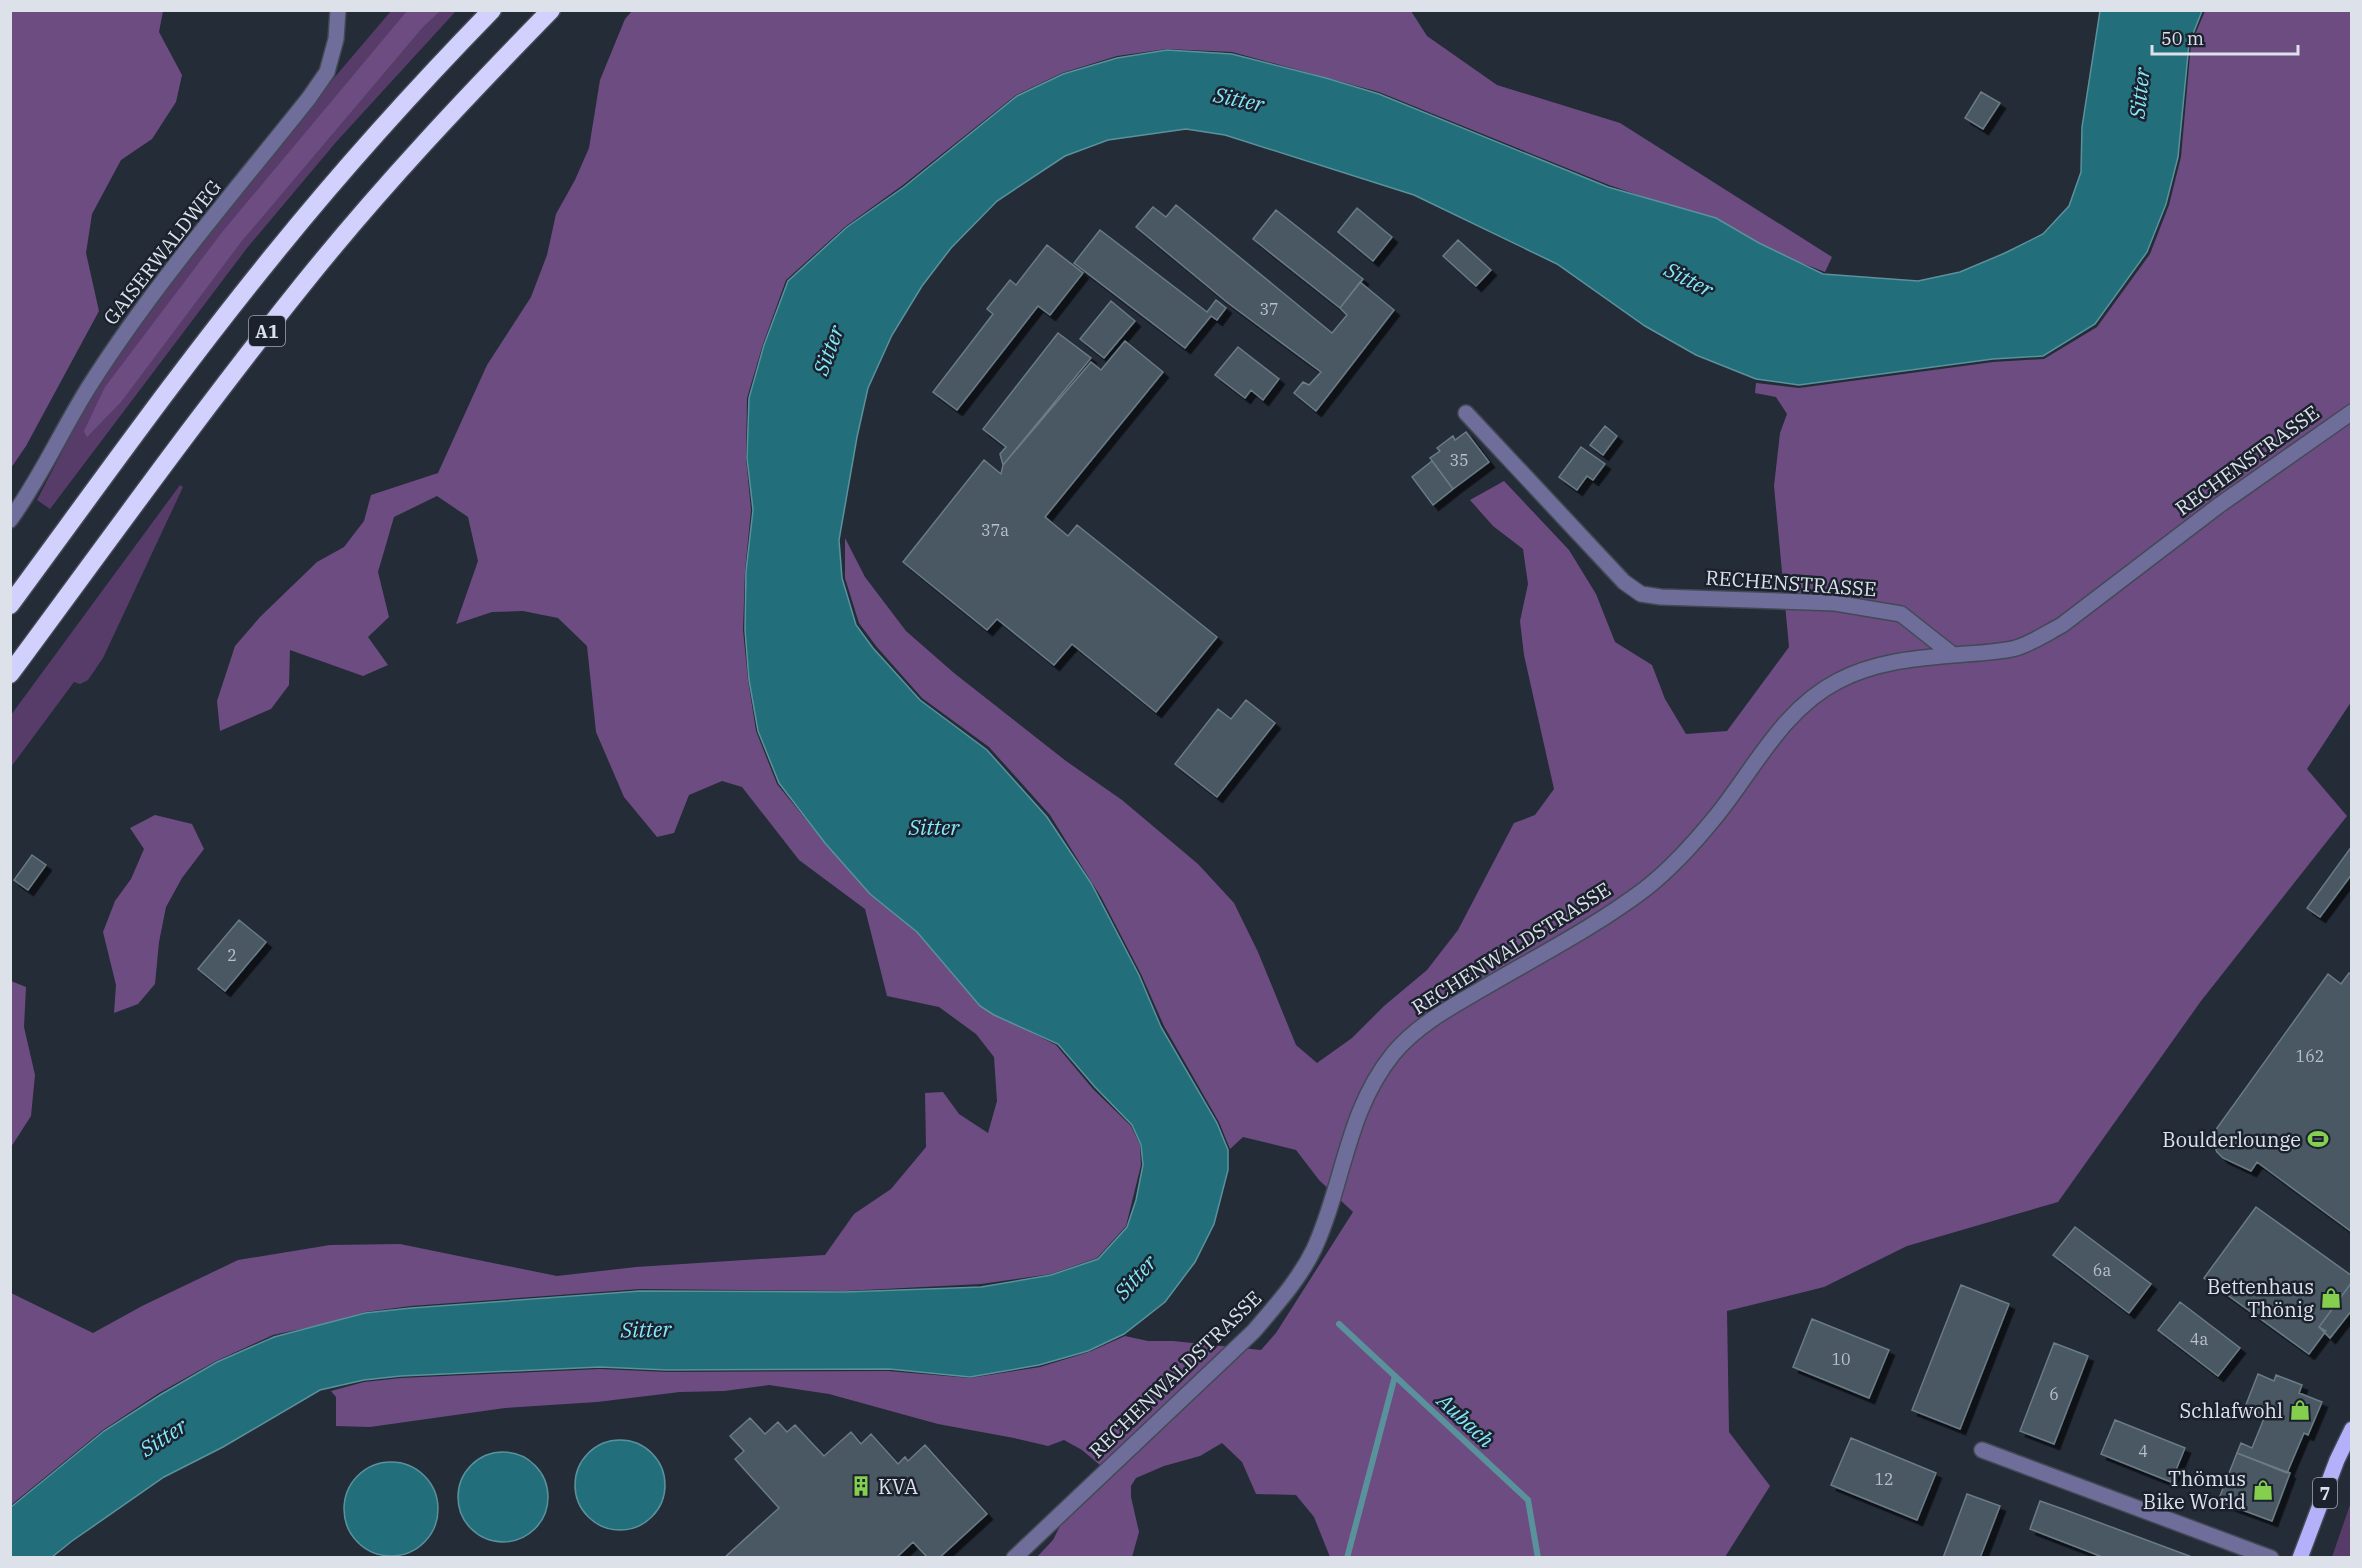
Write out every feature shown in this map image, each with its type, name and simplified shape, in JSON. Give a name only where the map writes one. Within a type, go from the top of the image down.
[{"type":"highway","name":"A1","points":[[10,605],[178,376],[274,255],[389,120],[492,10]]},
{"type":"highway","name":"A1","points":[[10,674],[153,479],[304,282],[461,104],[551,10]]},
{"type":"main road","name":"7","points":[[2300,1557],[2337,1460],[2352,1429]]},
{"type":"street","name":"GAISERWALDWEG","points":[[10,520],[26,499],[92,382],[145,304],[309,99],[327,72],[336,39],[338,10]]},
{"type":"street","name":"RECHENSTRASSE","points":[[1466,413],[1624,582],[1641,594],[1660,597],[1835,603],[1901,614],[1953,656],[2018,647],[2062,625],[2218,506],[2352,412]]},
{"type":"street","name":"RECHENWALDSTRASSE","points":[[1014,1557],[1254,1331],[1296,1281],[1311,1255],[1322,1227],[1360,1110],[1377,1076],[1394,1053],[1414,1033],[1454,1005],[1606,915],[1646,888],[1678,859],[1716,815],[1790,718],[1811,698],[1837,681],[1870,667],[1897,660],[1953,656]]},
{"type":"street","points":[[1982,1450],[2271,1557]]},
{"type":"shaded area","points":[[11,10],[163,11],[159,32],[182,75],[176,102],[152,139],[121,160],[92,214],[86,253],[99,311],[26,446],[11,468]]},
{"type":"shaded area","points":[[391,11],[456,11],[337,141],[247,248],[50,509],[37,500],[95,388],[147,314],[317,98]]},
{"type":"shaded area","points":[[407,11],[440,11],[423,27],[241,242],[121,402],[87,437],[84,431],[105,387],[223,231]]},
{"type":"shaded area","points":[[632,11],[1411,11],[1427,36],[1497,85],[1620,123],[1832,257],[1825,272],[1760,247],[1691,213],[1609,185],[1379,92],[1232,52],[1167,49],[1117,56],[1062,73],[1016,95],[903,185],[846,226],[786,280],[747,398],[746,458],[751,510],[745,571],[743,630],[756,731],[777,784],[870,894],[917,932],[980,1006],[1056,1045],[1093,1089],[1131,1126],[1140,1145],[1141,1165],[1126,1226],[1097,1258],[1051,1274],[981,1284],[845,1291],[640,1289],[411,1306],[365,1312],[273,1335],[216,1361],[159,1393],[103,1430],[11,1505],[11,1293],[93,1333],[142,1306],[238,1260],[330,1245],[400,1244],[557,1276],[636,1267],[825,1255],[854,1214],[891,1189],[926,1147],[925,1093],[943,1092],[959,1114],[988,1133],[997,1101],[994,1057],[976,1034],[939,1007],[887,996],[865,909],[799,860],[742,787],[722,781],[689,795],[674,833],[657,837],[624,797],[596,732],[587,646],[558,618],[523,611],[492,612],[456,624],[478,561],[468,517],[437,496],[394,517],[378,572],[389,617],[368,637],[388,665],[363,676],[290,650],[289,685],[271,709],[220,731],[217,701],[235,646],[260,617],[317,562],[344,547],[364,521],[371,495],[438,473],[487,365],[531,297],[547,255],[556,214],[589,148],[600,80],[625,19]]},
{"type":"shaded area","points":[[2205,11],[2351,11],[2351,702],[2307,769],[2347,816],[2201,1001],[2058,1202],[1907,1246],[1824,1287],[1727,1311],[1729,1432],[1770,1486],[1725,1557],[1330,1557],[1314,1517],[1296,1495],[1256,1494],[1242,1462],[1222,1443],[1200,1456],[1164,1466],[1136,1478],[1131,1486],[1131,1497],[1139,1532],[1132,1557],[1037,1557],[1053,1540],[1063,1520],[1101,1466],[1082,1450],[1064,1440],[1048,1446],[938,1424],[829,1394],[769,1385],[724,1391],[680,1392],[597,1402],[505,1408],[370,1427],[336,1426],[336,1397],[331,1391],[364,1382],[401,1378],[600,1369],[667,1372],[888,1371],[970,1378],[1040,1367],[1089,1352],[1125,1336],[1148,1341],[1173,1341],[1261,1350],[1276,1333],[1353,1212],[1319,1180],[1296,1150],[1243,1137],[1230,1149],[1219,1122],[1164,1026],[1141,974],[1101,897],[1050,815],[989,747],[922,698],[859,623],[845,578],[845,538],[865,577],[906,631],[954,673],[1066,761],[1122,800],[1198,864],[1234,903],[1258,952],[1296,1045],[1317,1063],[1352,1038],[1384,1006],[1427,970],[1458,930],[1514,823],[1535,815],[1554,789],[1524,655],[1520,621],[1528,584],[1523,549],[1493,526],[1470,500],[1504,481],[1569,550],[1596,594],[1615,642],[1652,665],[1665,699],[1686,734],[1727,731],[1789,647],[1774,486],[1780,433],[1787,414],[1776,397],[1755,393],[1756,383],[1799,388],[1993,362],[2044,359],[2097,327],[2150,254],[2169,205],[2181,157],[2191,44]]},
{"type":"shaded area","points":[[180,485],[183,487],[103,658],[88,680],[80,684],[74,682],[11,767],[11,715]]},
{"type":"shaded area","points":[[155,815],[192,824],[204,849],[182,878],[166,907],[159,942],[155,984],[138,1004],[114,1013],[116,985],[103,932],[115,901],[131,879],[144,849],[130,828]]},
{"type":"shaded area","points":[[11,981],[26,987],[24,1027],[35,1075],[31,1116],[11,1147]]},
{"type":"shaded area","points":[[2351,1502],[2351,1557],[2332,1557]]},
{"type":"water","name":"Sitter","points":[[2100,11],[2202,11],[2189,44],[2178,157],[2166,204],[2147,252],[2095,324],[2043,356],[1993,359],[1799,385],[1756,379],[1696,355],[1645,326],[1557,264],[1414,195],[1225,135],[1186,129],[1108,140],[1065,156],[997,201],[951,248],[922,286],[892,335],[868,388],[839,540],[842,578],[856,625],[873,648],[920,700],[987,750],[1047,817],[1091,883],[1139,975],[1161,1027],[1217,1123],[1228,1150],[1228,1170],[1214,1224],[1195,1262],[1165,1302],[1124,1334],[1088,1351],[1039,1365],[970,1377],[889,1369],[667,1370],[600,1367],[401,1376],[364,1380],[320,1390],[223,1447],[164,1477],[52,1557],[11,1557],[11,1507],[104,1431],[217,1362],[274,1337],[365,1313],[640,1291],[845,1292],[981,1287],[1051,1275],[1098,1259],[1127,1227],[1136,1200],[1143,1165],[1141,1145],[1132,1125],[1058,1044],[994,1015],[980,1006],[917,932],[870,894],[825,843],[779,783],[758,731],[749,680],[745,630],[746,571],[753,510],[747,458],[749,398],[764,345],[788,281],[847,227],[904,187],[1017,96],[1063,74],[1117,58],[1167,50],[1232,54],[1379,94],[1608,187],[1716,218],[1759,243],[1823,274],[1918,281],[1960,272],[2005,253],[2043,234],[2069,206],[2081,172],[2082,127]]},
{"type":"water","points":[[620,1440],[637,1444],[652,1453],[661,1468],[665,1485],[661,1502],[652,1517],[637,1526],[620,1530],[603,1526],[588,1517],[579,1502],[575,1485],[579,1468],[588,1453],[603,1444]]},
{"type":"water","points":[[503,1452],[520,1456],[535,1465],[544,1480],[548,1497],[544,1514],[535,1529],[520,1538],[503,1542],[486,1538],[471,1529],[462,1514],[458,1497],[462,1480],[471,1465],[486,1456]]},
{"type":"water","points":[[391,1462],[409,1466],[424,1476],[434,1491],[438,1509],[434,1527],[424,1542],[409,1552],[391,1556],[373,1552],[358,1542],[348,1527],[344,1509],[348,1491],[358,1476],[373,1466]]},
{"type":"building","points":[[1981,92],[2000,103],[1983,129],[1965,118]]},
{"type":"building","points":[[1176,205],[1332,333],[1347,315],[1340,308],[1360,282],[1394,310],[1316,411],[1294,393],[1303,382],[1309,385],[1321,372],[1228,303],[1136,227],[1153,207],[1166,217]]},
{"type":"building","points":[[1357,208],[1392,237],[1373,261],[1338,232]]},
{"type":"building","points":[[1276,210],[1363,279],[1340,308],[1253,239]]},
{"type":"building","points":[[1100,230],[1207,312],[1216,300],[1226,308],[1217,320],[1211,316],[1185,348],[1074,263]]},
{"type":"building","points":[[1458,240],[1491,270],[1476,286],[1443,256]]},
{"type":"building","points":[[1047,245],[1083,273],[1050,315],[1038,306],[957,410],[933,392],[993,314],[987,309],[1010,280],[1016,285]]},
{"type":"building","points":[[1111,301],[1135,321],[1104,358],[1080,339]]},
{"type":"building","points":[[1058,333],[1091,358],[1003,465],[1000,454],[1006,447],[983,429]]},
{"type":"building","points":[[1125,341],[1163,372],[1045,517],[1068,536],[1077,525],[1217,637],[1156,712],[1072,644],[1054,665],[997,619],[987,630],[903,562],[984,460],[1001,474],[1003,465],[1091,362],[1101,370]]},
{"type":"building","points":[[1238,347],[1279,379],[1263,400],[1251,390],[1245,398],[1215,375]]},
{"type":"building","points":[[1605,426],[1617,436],[1603,455],[1590,445]]},
{"type":"building","points":[[1466,432],[1489,462],[1453,489],[1430,458],[1440,451],[1437,448],[1453,436],[1455,440]]},
{"type":"building","points":[[1581,447],[1605,464],[1593,480],[1587,476],[1577,490],[1559,477]]},
{"type":"building","points":[[1432,461],[1453,489],[1433,505],[1412,477]]},
{"type":"building","points":[[1246,700],[1275,723],[1217,797],[1175,764],[1218,709],[1231,719]]},
{"type":"building","points":[[2352,846],[2352,874],[2320,917],[2307,908]]},
{"type":"building","points":[[32,855],[46,865],[28,890],[14,880]]},
{"type":"building","points":[[239,920],[266,942],[225,991],[198,969]]},
{"type":"building","points":[[2349,973],[2352,975],[2352,1232],[2257,1162],[2251,1171],[2223,1158],[2213,1143],[2217,1128],[2328,974],[2341,984]]},
{"type":"building","points":[[2256,1207],[2352,1276],[2352,1282],[2319,1327],[2326,1331],[2309,1354],[2204,1278]]},
{"type":"building","points":[[2075,1227],[2151,1284],[2129,1313],[2053,1255]]},
{"type":"building","points":[[2352,1282],[2352,1310],[2330,1338],[2319,1327]]},
{"type":"building","points":[[1961,1285],[2009,1304],[1960,1429],[1912,1410]]},
{"type":"building","points":[[2180,1302],[2240,1348],[2218,1376],[2158,1330]]},
{"type":"building","points":[[1812,1319],[1889,1350],[1869,1398],[1793,1367]]},
{"type":"building","points":[[2054,1343],[2088,1356],[2054,1444],[2020,1431]]},
{"type":"building","points":[[2258,1374],[2274,1381],[2276,1375],[2302,1385],[2299,1393],[2322,1402],[2308,1435],[2304,1433],[2287,1473],[2237,1453],[2241,1443],[2252,1448],[2265,1416],[2245,1407]]},
{"type":"building","name":"KVA","points":[[750,1418],[765,1434],[778,1422],[787,1432],[795,1425],[824,1456],[851,1432],[861,1444],[871,1434],[898,1464],[905,1457],[908,1461],[925,1445],[987,1514],[939,1558],[928,1558],[913,1542],[896,1558],[724,1558],[779,1508],[735,1459],[744,1451],[730,1436]]},
{"type":"building","points":[[2115,1420],[2185,1448],[2171,1482],[2101,1454]]},
{"type":"building","points":[[1851,1438],[1936,1473],[1917,1520],[1831,1485]]},
{"type":"building","points":[[2237,1453],[2290,1473],[2272,1521],[2218,1501]]},
{"type":"building","points":[[1967,1494],[2000,1506],[1980,1558],[1943,1558]]},
{"type":"building","points":[[2040,1501],[2192,1557],[2105,1558],[2030,1529]]},
{"type":"waterway","name":"Aubach","points":[[1339,1324],[1528,1500],[1538,1558]]},
{"type":"waterway","points":[[1347,1558],[1395,1376]]},
{"type":"place","name":"Boulderlounge","points":[[2318,1139]]},
{"type":"place","name":"Bettenhaus Thönig","points":[[2331,1298]]},
{"type":"place","name":"Schlafwohl","points":[[2300,1410]]},
{"type":"place","name":"KVA","points":[[861,1486]]},
{"type":"place","name":"Thömus Bike World","points":[[2263,1490]]}]
